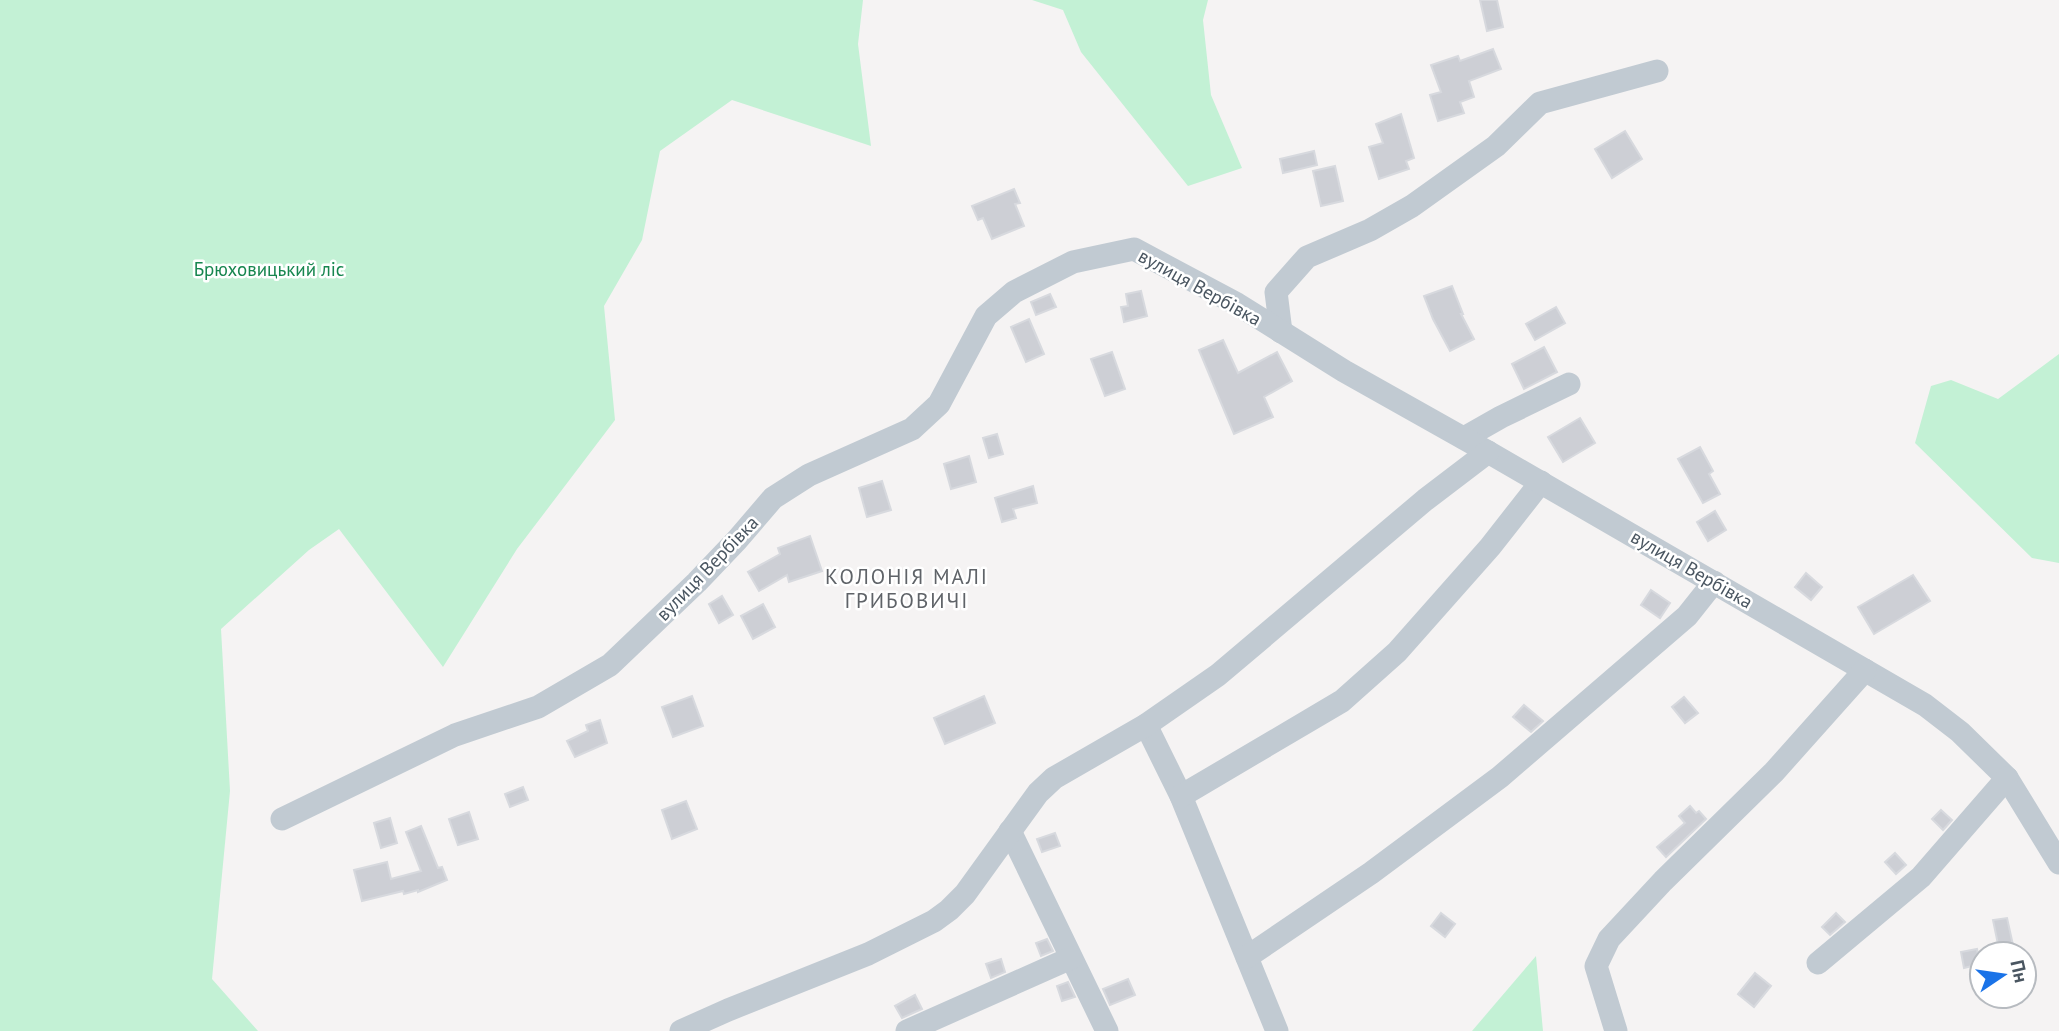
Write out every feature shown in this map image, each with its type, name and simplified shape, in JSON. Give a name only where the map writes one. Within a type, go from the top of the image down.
[{"type":"street","points":[[1281,332],[1276,292],[1307,257],[1370,230],[1412,206],[1496,146],[1540,103],[1657,71]]},
{"type":"street","name":"вулиця Вербівка","points":[[282,819],[455,735],[538,707],[610,665],[729,549],[773,498],[809,475],[912,429],[939,404],[986,316],[1014,292],[1073,262],[1134,249],[1237,304],[1344,371],[1926,705],[1960,732],[2007,778],[2059,863]]},
{"type":"street","points":[[1464,438],[1569,384]]},
{"type":"street","points":[[681,1031],[868,954],[934,921],[965,894],[1038,793],[1054,778],[1146,725],[1218,675],[1425,500],[1488,452]]},
{"type":"street","points":[[1181,796],[1342,701],[1397,652],[1490,547],[1541,482]]},
{"type":"street","points":[[1247,957],[1371,873],[1500,776],[1688,616],[1714,582]]},
{"type":"street","points":[[1616,1031],[1597,966],[1609,939],[1663,880],[1774,772],[1865,670]]},
{"type":"street","points":[[1146,725],[1181,796],[1277,1031]]},
{"type":"street","points":[[1818,963],[1921,877],[2007,778]]},
{"type":"street","points":[[1010,831],[1107,1031]]},
{"type":"street","points":[[907,1031],[1071,958]]},
{"type":"green space","name":"Брюховицький ліс","points":[[0,0],[863,0],[858,44],[871,146],[732,100],[660,151],[642,240],[604,306],[615,420],[517,549],[443,667],[339,529],[309,550],[221,629],[230,791],[212,979],[258,1031],[0,1031]]},
{"type":"green space","points":[[1032,0],[1208,0],[1203,20],[1211,95],[1242,168],[1188,186],[1081,52],[1063,10]]},
{"type":"green space","points":[[2059,354],[2059,563],[2032,558],[1915,443],[1931,386],[1951,380],[1998,399]]},
{"type":"green space","points":[[1536,956],[1543,1031],[1472,1031]]},
{"type":"building","points":[[1480,0],[1497,0],[1503,27],[1487,31]]},
{"type":"building","points":[[1493,49],[1501,69],[1469,81],[1474,97],[1460,102],[1464,113],[1438,121],[1430,95],[1441,92],[1431,65],[1458,56],[1460,61]]},
{"type":"building","points":[[1401,114],[1414,158],[1406,161],[1409,169],[1379,179],[1369,147],[1383,143],[1376,124]]},
{"type":"building","points":[[1625,131],[1642,159],[1612,178],[1595,149]]},
{"type":"building","points":[[1314,151],[1317,165],[1283,173],[1280,159]]},
{"type":"building","points":[[1335,166],[1343,201],[1321,206],[1313,171]]},
{"type":"building","points":[[1014,189],[1020,203],[1015,204],[1024,226],[992,239],[983,218],[978,220],[972,206]]},
{"type":"building","points":[[1452,286],[1461,314],[1474,339],[1450,351],[1424,296]]},
{"type":"building","points":[[1141,291],[1147,316],[1124,322],[1121,307],[1128,306],[1126,294]]},
{"type":"building","points":[[1050,294],[1056,307],[1036,315],[1031,302]]},
{"type":"building","points":[[1556,307],[1565,323],[1535,340],[1526,324]]},
{"type":"building","points":[[1029,319],[1044,354],[1026,362],[1011,327]]},
{"type":"building","points":[[1223,340],[1238,373],[1277,352],[1292,381],[1264,397],[1273,417],[1234,434],[1199,350]]},
{"type":"building","points":[[1544,347],[1557,372],[1524,389],[1512,364]]},
{"type":"building","points":[[1112,352],[1125,389],[1105,396],[1091,359]]},
{"type":"building","points":[[1580,418],[1595,443],[1563,462],[1548,437]]},
{"type":"building","points":[[997,434],[1003,454],[989,458],[983,438]]},
{"type":"building","points":[[1700,447],[1713,471],[1709,474],[1720,494],[1703,503],[1678,459]]},
{"type":"building","points":[[969,456],[976,482],[951,489],[944,464]]},
{"type":"building","points":[[882,481],[891,510],[867,517],[859,488]]},
{"type":"building","points":[[1033,486],[1037,503],[1013,509],[1016,518],[1002,522],[995,498]]},
{"type":"building","points":[[1715,511],[1726,530],[1708,541],[1697,522]]},
{"type":"building","points":[[810,536],[822,571],[789,582],[787,575],[759,591],[748,572],[780,554],[778,548]]},
{"type":"building","points":[[1806,573],[1822,587],[1811,600],[1795,587]]},
{"type":"building","points":[[1913,575],[1930,601],[1874,634],[1858,607]]},
{"type":"building","points":[[1651,590],[1670,603],[1660,618],[1641,605]]},
{"type":"building","points":[[722,596],[733,615],[719,623],[709,604]]},
{"type":"building","points":[[763,604],[775,627],[753,639],[741,616]]},
{"type":"building","points":[[692,696],[703,726],[673,737],[662,707]]},
{"type":"building","points":[[984,696],[995,723],[945,744],[934,718]]},
{"type":"building","points":[[1684,697],[1698,713],[1685,723],[1672,707]]},
{"type":"building","points":[[1524,705],[1543,721],[1531,732],[1513,717]]},
{"type":"building","points":[[600,720],[607,743],[575,757],[567,741],[588,731],[586,725]]},
{"type":"building","points":[[523,787],[528,800],[510,807],[505,794]]},
{"type":"building","points":[[686,801],[697,829],[672,839],[662,810]]},
{"type":"building","points":[[1690,806],[1706,819],[1666,857],[1657,847],[1685,823],[1679,816]]},
{"type":"building","points":[[1941,810],[1952,820],[1943,830],[1932,819]]},
{"type":"building","points":[[469,812],[478,839],[458,845],[449,819]]},
{"type":"building","points":[[390,818],[397,843],[381,848],[374,823]]},
{"type":"building","points":[[421,826],[438,868],[442,867],[447,880],[418,892],[404,894],[403,891],[362,901],[354,870],[387,862],[391,879],[421,871],[406,832]]},
{"type":"building","points":[[1055,833],[1060,846],[1042,852],[1037,839]]},
{"type":"building","points":[[1895,853],[1906,865],[1896,874],[1885,862]]},
{"type":"building","points":[[1441,913],[1455,924],[1445,937],[1431,926]]},
{"type":"building","points":[[1836,913],[1845,922],[1830,935],[1822,927]]},
{"type":"building","points":[[2007,918],[2012,940],[1997,940],[1993,920]]},
{"type":"building","points":[[1047,939],[1053,951],[1041,956],[1036,943]]},
{"type":"building","points":[[1968,951],[1968,967],[1964,968],[1961,952]]},
{"type":"building","points":[[1001,959],[1005,972],[991,978],[986,964]]},
{"type":"building","points":[[1755,973],[1771,986],[1754,1007],[1738,994]]},
{"type":"building","points":[[1128,979],[1135,995],[1110,1005],[1103,989]]},
{"type":"building","points":[[1068,982],[1075,997],[1062,1001],[1057,986]]},
{"type":"building","points":[[915,995],[922,1009],[902,1018],[895,1006]]},
{"type":"district","name":"КОЛОНІЯ МАЛІ ГРИБОВИЧІ","points":[[907,589]]}]
